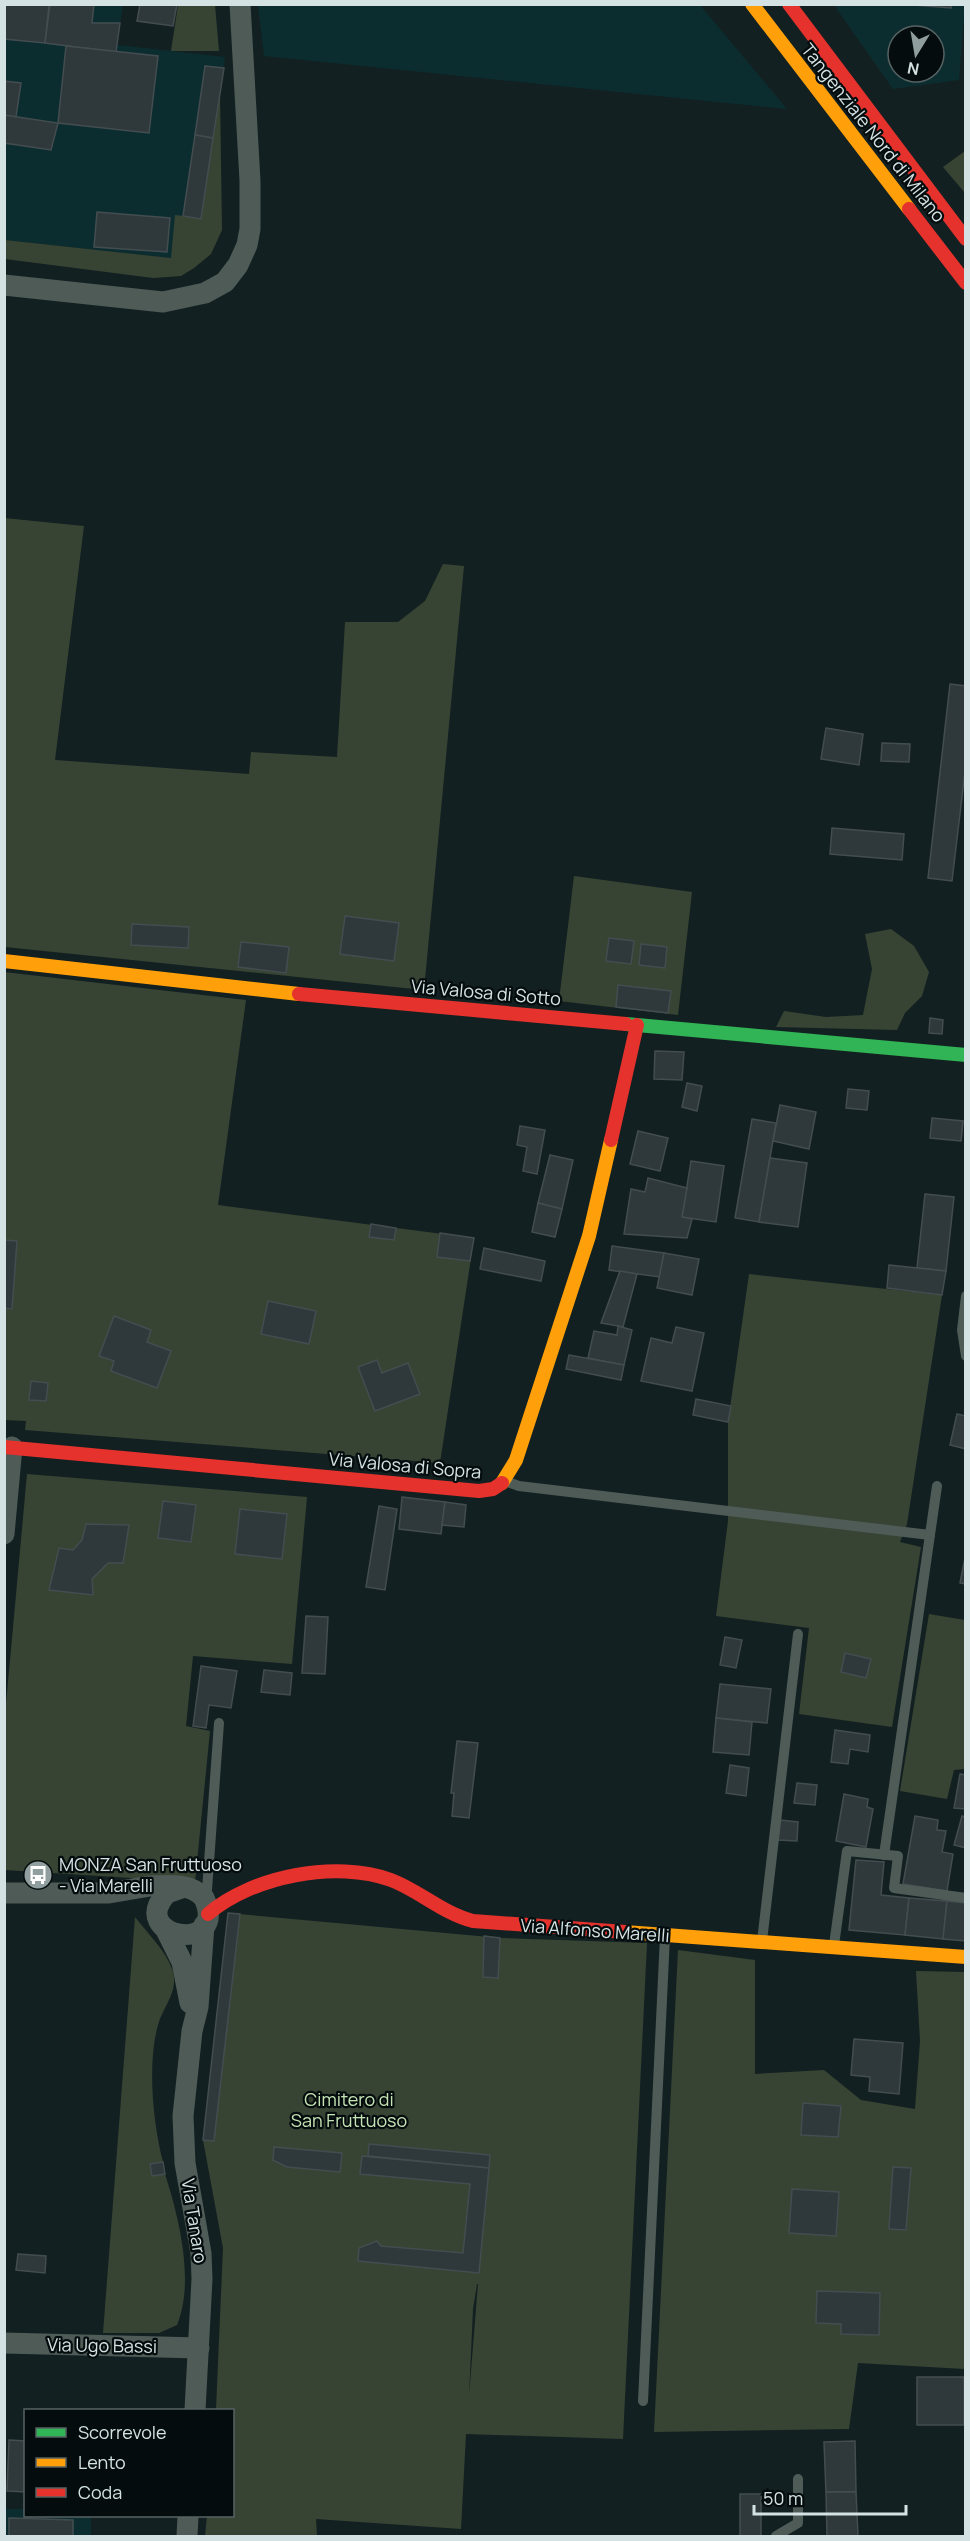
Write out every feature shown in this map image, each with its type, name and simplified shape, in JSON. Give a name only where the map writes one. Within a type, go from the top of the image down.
[{"type":"main road","name":"Tangenziale Nord di Milano","points":[[752,4],[966,282]]},
{"type":"main road","name":"Tangenziale Nord di Milano","points":[[789,4],[966,239]]},
{"type":"main road","name":"Via Valosa di Sotto","points":[[4,961],[300,994],[966,1055]]},
{"type":"main road","name":"Via Valosa di Sopra","points":[[8,1447],[479,1491],[488,1491],[505,1481],[516,1460],[589,1236],[637,1025]]},
{"type":"main road","name":"Via Alfonso Marelli","points":[[206,1920],[218,1904],[304,1873],[378,1877],[393,1880],[469,1921],[966,1957]]},
{"type":"street","points":[[4,285],[163,302],[205,293],[225,282],[238,265],[247,245],[250,229],[250,181],[240,4]]},
{"type":"street","points":[[4,1534],[8,1447]]},
{"type":"street","name":"Via Alfonso Marelli","points":[[4,1893],[109,1893],[150,1886],[245,1893]]},
{"type":"street","points":[[162,1922],[163,1897],[172,1890],[194,1888],[204,1898],[206,1920]]},
{"type":"street","name":"Via Alfonso Marelli","points":[[109,1893],[133,1900],[162,1922],[173,1934],[185,1936],[196,1933],[206,1920]]},
{"type":"street","name":"Via Tanaro","points":[[195,2409],[203,2301],[201,2253],[185,2163],[183,2116],[192,2031],[198,2007],[206,1920]]},
{"type":"street","name":"Via Tanaro","points":[[162,1922],[184,1968],[192,2031]]},
{"type":"street","name":"Via Ugo Bassi","points":[[4,2343],[199,2348]]},
{"type":"street","points":[[187,2536],[189,2517]]},
{"type":"lane","points":[[966,1296],[962,1330],[966,1356]]},
{"type":"lane","points":[[505,1481],[519,1486],[930,1535]]},
{"type":"lane","points":[[884,1855],[938,1486]]},
{"type":"lane","points":[[761,1943],[798,1634]]},
{"type":"lane","points":[[194,1888],[219,1723]]},
{"type":"lane","points":[[834,1948],[847,1851],[898,1856],[894,1888],[966,1898]]},
{"type":"lane","points":[[643,2401],[664,1936]]},
{"type":"lane","points":[[776,2536],[798,2523],[798,2479]]},
{"type":"shaded area","points":[[5,5],[123,5],[117,45],[225,57],[201,219],[171,258],[5,240]]},
{"type":"shaded area","points":[[258,5],[700,5],[787,109],[264,56]]},
{"type":"shaded area","points":[[834,5],[965,5],[959,80],[946,82],[946,24],[886,24],[886,79]]},
{"type":"shaded area","points":[[889,84],[930,84],[893,89]]},
{"type":"shaded area","points":[[4,2509],[24,2509],[24,2517],[91,2517],[91,2536],[5,2536]]},
{"type":"green space","points":[[178,5],[215,5],[219,51],[171,51]]},
{"type":"green space","points":[[220,92],[222,230],[211,254],[194,268],[181,276],[153,278],[5,259],[5,240],[171,258],[175,215],[201,218]]},
{"type":"green space","points":[[965,151],[965,193],[943,167]]},
{"type":"green space","points":[[4,518],[84,526],[55,760],[249,774],[251,752],[337,757],[345,622],[398,622],[425,601],[443,564],[464,566],[424,990],[5,947]]},
{"type":"green space","points":[[574,876],[692,892],[678,1015],[559,1001]]},
{"type":"green space","points":[[891,929],[914,946],[929,972],[922,996],[905,1013],[897,1030],[776,1027],[784,1011],[826,1017],[863,1015],[872,969],[865,934]]},
{"type":"green space","points":[[4,972],[246,1000],[218,1205],[474,1238],[440,1463],[25,1430],[26,1421],[5,1420]]},
{"type":"green space","points":[[749,1274],[942,1295],[907,1524],[900,1542],[921,1547],[892,1727],[799,1714],[809,1628],[716,1616],[728,1521],[728,1422]]},
{"type":"green space","points":[[27,1474],[307,1497],[292,1664],[193,1656],[186,1726],[210,1731],[195,1882],[5,1870],[5,1715]]},
{"type":"green space","points":[[929,1614],[965,1620],[965,1769],[954,1770],[947,1799],[900,1791]]},
{"type":"green space","name":"Cimitero di San Fruttuoso","points":[[228,1913],[500,1938],[647,1943],[623,2439],[466,2434],[461,2529],[316,2519],[317,2536],[205,2536],[207,2517],[234,2517],[234,2409],[216,2409],[223,2248],[203,2140]],"holes":[[[478,2284],[469,2396],[473,2309]]]},
{"type":"green space","points":[[135,1917],[156,1942],[172,1969],[174,1977],[170,1998],[158,2025],[153,2057],[154,2112],[163,2162],[150,2164],[152,2176],[165,2174],[170,2191],[180,2230],[185,2289],[177,2325],[159,2333],[103,2333]]},
{"type":"green space","points":[[678,1950],[755,1960],[755,2074],[824,2070],[861,2100],[915,2109],[920,2041],[916,1971],[965,1972],[965,2369],[858,2363],[849,2429],[654,2432]],"holes":[[[803,2103],[840,2106],[838,2137],[801,2135]],[[893,2167],[911,2169],[906,2230],[889,2229]],[[839,2192],[836,2236],[790,2233]],[[880,2293],[878,2335],[841,2334],[841,2324]]]},
{"type":"building","points":[[4,4],[49,5],[45,43],[4,39]]},
{"type":"building","points":[[50,4],[94,4],[92,23],[120,23],[116,52],[45,43]]},
{"type":"building","points":[[140,4],[177,4],[173,26],[137,21]]},
{"type":"building","points":[[900,4],[951,4],[951,8]]},
{"type":"building","points":[[66,46],[158,56],[149,133],[58,123]]},
{"type":"building","points":[[205,66],[224,68],[213,138],[195,135]]},
{"type":"building","points":[[4,81],[21,83],[16,117],[4,115]]},
{"type":"building","points":[[4,115],[58,123],[51,150],[4,143]]},
{"type":"building","points":[[195,135],[213,138],[201,219],[183,216]]},
{"type":"building","points":[[97,212],[170,218],[167,252],[94,247]]},
{"type":"building","points":[[950,684],[966,686],[966,763],[952,881],[928,878]]},
{"type":"building","points":[[826,728],[863,734],[859,765],[821,759]]},
{"type":"building","points":[[882,743],[910,744],[909,762],[881,761]]},
{"type":"building","points":[[832,828],[904,834],[902,860],[830,854]]},
{"type":"building","points":[[345,916],[399,923],[394,961],[340,954]]},
{"type":"building","points":[[132,924],[189,927],[188,948],[131,945]]},
{"type":"building","points":[[609,938],[634,941],[631,964],[606,961]]},
{"type":"building","points":[[241,942],[289,947],[286,973],[238,967]]},
{"type":"building","points":[[641,944],[667,947],[665,968],[639,965]]},
{"type":"building","points":[[618,985],[671,991],[668,1013],[616,1007]]},
{"type":"building","points":[[930,1018],[943,1020],[942,1034],[929,1033]]},
{"type":"building","points":[[655,1051],[684,1052],[682,1080],[654,1079]]},
{"type":"building","points":[[687,1083],[702,1086],[697,1111],[682,1107]]},
{"type":"building","points":[[848,1089],[869,1091],[867,1110],[846,1108]]},
{"type":"building","points":[[780,1105],[816,1112],[809,1149],[773,1141]]},
{"type":"building","points":[[932,1118],[963,1121],[961,1141],[930,1138]]},
{"type":"building","points":[[752,1119],[776,1123],[759,1222],[735,1218]]},
{"type":"building","points":[[520,1126],[545,1130],[537,1174],[523,1171],[527,1147],[517,1145]]},
{"type":"building","points":[[638,1131],[668,1138],[660,1171],[630,1164]]},
{"type":"building","points":[[550,1155],[573,1160],[562,1209],[538,1203]]},
{"type":"building","points":[[770,1158],[807,1163],[798,1227],[759,1222]]},
{"type":"building","points":[[691,1161],[724,1166],[716,1222],[682,1217]]},
{"type":"building","points":[[648,1178],[687,1188],[682,1217],[692,1219],[687,1238],[624,1234],[631,1189],[645,1192]]},
{"type":"building","points":[[925,1194],[954,1197],[946,1271],[917,1268]]},
{"type":"building","points":[[538,1203],[562,1209],[555,1237],[532,1232]]},
{"type":"building","points":[[371,1224],[396,1228],[394,1240],[369,1237]]},
{"type":"building","points":[[440,1233],[474,1238],[470,1261],[437,1257]]},
{"type":"building","points":[[4,1240],[17,1241],[12,1309],[4,1308]]},
{"type":"building","points":[[612,1246],[664,1253],[660,1277],[609,1270]]},
{"type":"building","points":[[484,1248],[545,1261],[541,1281],[480,1269]]},
{"type":"building","points":[[664,1253],[699,1259],[692,1295],[657,1288]]},
{"type":"building","points":[[889,1265],[946,1271],[942,1295],[887,1288]]},
{"type":"building","points":[[620,1271],[637,1274],[623,1327],[601,1323]]},
{"type":"building","points":[[268,1301],[316,1311],[309,1344],[261,1334]]},
{"type":"building","points":[[114,1316],[151,1330],[147,1342],[171,1351],[157,1388],[111,1371],[114,1361],[99,1356]]},
{"type":"building","points":[[618,1326],[632,1330],[624,1365],[588,1358],[594,1331],[617,1335]]},
{"type":"building","points":[[676,1327],[704,1333],[692,1391],[641,1381],[651,1338],[672,1343]]},
{"type":"building","points":[[569,1355],[624,1365],[621,1380],[566,1369]]},
{"type":"building","points":[[377,1360],[382,1373],[408,1363],[420,1394],[375,1411],[358,1367]]},
{"type":"building","points":[[31,1381],[48,1383],[46,1401],[29,1400]]},
{"type":"building","points":[[696,1399],[731,1406],[728,1422],[693,1415]]},
{"type":"building","points":[[957,1414],[966,1416],[966,1449],[950,1445]]},
{"type":"building","points":[[402,1497],[445,1502],[441,1534],[399,1529]]},
{"type":"building","points":[[163,1501],[196,1505],[191,1542],[158,1538]]},
{"type":"building","points":[[445,1502],[466,1505],[464,1527],[442,1525]]},
{"type":"building","points":[[379,1506],[397,1509],[385,1590],[366,1587]]},
{"type":"building","points":[[240,1509],[287,1514],[282,1559],[235,1554]]},
{"type":"building","points":[[86,1524],[129,1525],[123,1563],[108,1563],[92,1579],[93,1595],[49,1590],[59,1548],[73,1550],[82,1540]]},
{"type":"building","points":[[966,1553],[966,1584],[960,1583]]},
{"type":"building","points":[[306,1616],[328,1617],[325,1674],[302,1673]]},
{"type":"building","points":[[725,1637],[742,1640],[736,1668],[720,1665]]},
{"type":"building","points":[[845,1653],[871,1659],[866,1678],[841,1672]]},
{"type":"building","points":[[201,1666],[237,1671],[231,1708],[209,1705],[206,1728],[193,1726]]},
{"type":"building","points":[[264,1670],[292,1673],[290,1695],[261,1692]]},
{"type":"building","points":[[720,1684],[771,1689],[767,1723],[716,1718]]},
{"type":"building","points":[[716,1718],[752,1722],[749,1755],[713,1752]]},
{"type":"building","points":[[835,1730],[870,1735],[868,1752],[850,1749],[848,1764],[831,1762]]},
{"type":"building","points":[[457,1741],[478,1743],[469,1818],[452,1816],[454,1793],[451,1793]]},
{"type":"building","points":[[730,1765],[749,1768],[746,1796],[726,1793]]},
{"type":"building","points":[[960,1774],[966,1775],[966,1809],[954,1808]]},
{"type":"building","points":[[797,1783],[817,1785],[815,1805],[794,1803]]},
{"type":"building","points":[[844,1794],[868,1799],[867,1807],[873,1809],[866,1847],[836,1841]]},
{"type":"building","points":[[915,1816],[938,1820],[937,1830],[946,1831],[942,1852],[953,1854],[947,1891],[903,1884]]},
{"type":"building","points":[[962,1816],[966,1817],[966,1848],[954,1845]]},
{"type":"building","points":[[780,1820],[798,1822],[797,1841],[778,1840]]},
{"type":"building","points":[[856,1860],[884,1862],[881,1895],[909,1898],[905,1935],[849,1930]]},
{"type":"building","points":[[909,1898],[947,1901],[943,1939],[905,1935]]},
{"type":"building","points":[[947,1901],[966,1903],[966,1941],[943,1939]]},
{"type":"building","points":[[228,1913],[240,1914],[214,2141],[203,2140]]},
{"type":"building","points":[[484,1936],[500,1938],[498,1978],[483,1977]]},
{"type":"building","points":[[854,2039],[903,2043],[899,2094],[869,2091],[870,2077],[851,2075]]},
{"type":"building","points":[[803,2103],[841,2106],[838,2137],[801,2135]]},
{"type":"building","points":[[369,2144],[490,2155],[489,2168],[368,2156]]},
{"type":"building","points":[[274,2147],[342,2153],[340,2172],[287,2167],[273,2160]]},
{"type":"building","points":[[362,2156],[489,2168],[479,2273],[358,2261],[359,2248],[377,2241],[381,2246],[463,2253],[470,2184],[360,2174]]},
{"type":"building","points":[[163,2162],[165,2174],[152,2176],[150,2164]]},
{"type":"building","points":[[893,2167],[911,2168],[906,2230],[889,2229]]},
{"type":"building","points":[[792,2189],[839,2192],[836,2236],[789,2233]]},
{"type":"building","points":[[18,2254],[46,2256],[45,2273],[16,2270]]},
{"type":"building","points":[[817,2291],[880,2293],[879,2335],[841,2334],[841,2324],[816,2323]]},
{"type":"building","points":[[917,2377],[964,2377],[964,2425],[917,2425]]},
{"type":"building","points":[[9,2440],[24,2441],[24,2492],[7,2491]]},
{"type":"building","points":[[855,2441],[856,2492],[826,2492],[824,2442]]},
{"type":"building","points":[[826,2492],[856,2492],[858,2536],[827,2536]]},
{"type":"building","points":[[740,2494],[761,2494],[761,2536],[740,2536]]},
{"type":"building","points":[[9,2518],[73,2520],[73,2536],[9,2536]]},
{"type":"traffic: fast","points":[[626,1024],[966,1055]]},
{"type":"traffic: slow","points":[[752,4],[909,209]]},
{"type":"traffic: slow","points":[[4,961],[299,994]]},
{"type":"traffic: slow","points":[[502,1483],[516,1460],[589,1236],[611,1140]]},
{"type":"traffic: slow","points":[[625,1932],[966,1957]]},
{"type":"traffic: jam","points":[[789,4],[966,239]]},
{"type":"traffic: jam","points":[[909,209],[966,283]]},
{"type":"traffic: jam","points":[[299,994],[626,1024]]},
{"type":"traffic: jam","points":[[611,1140],[637,1025]]},
{"type":"traffic: jam","points":[[4,1447],[479,1491],[493,1489],[502,1483]]},
{"type":"traffic: jam","points":[[208,1914],[226,1901],[271,1881],[295,1875],[345,1872],[369,1874],[391,1880],[451,1913],[473,1921],[625,1932]]},
{"type":"place","name":"MONZA San Fruttuoso - Via Marelli","points":[[38,1875]]}]
